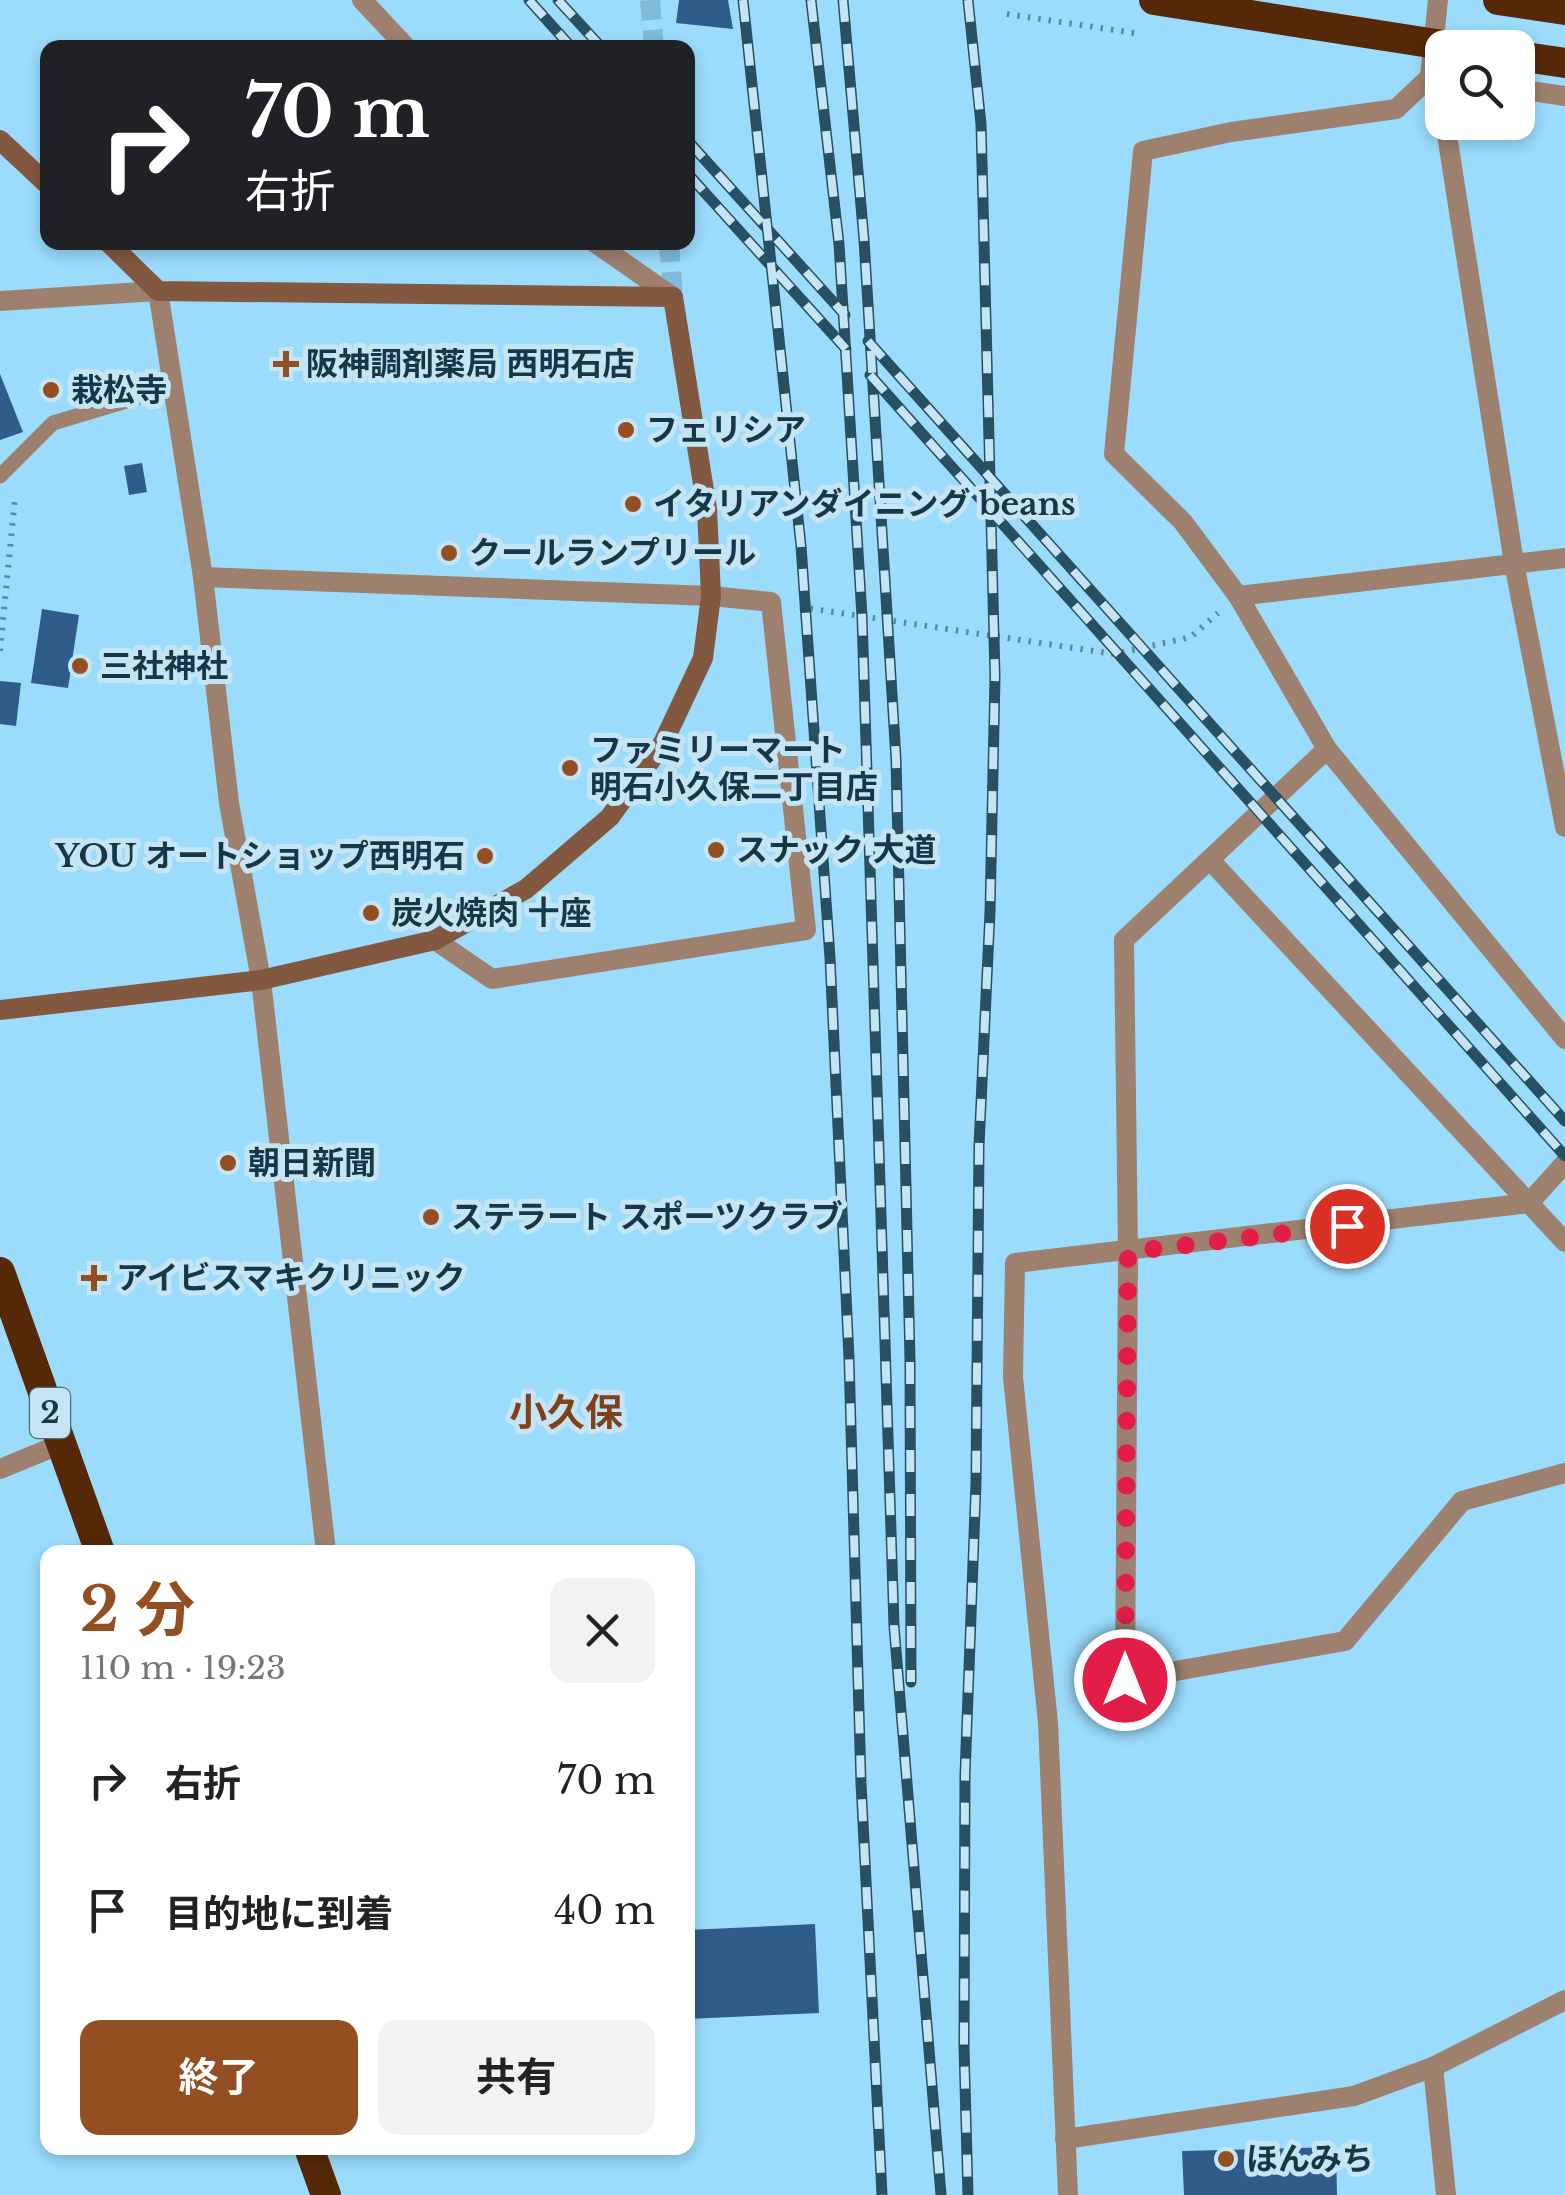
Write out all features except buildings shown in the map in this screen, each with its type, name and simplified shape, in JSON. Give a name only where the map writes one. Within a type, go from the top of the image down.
[{"type":"highway","points":[[1154,0],[1425,42]]},
{"type":"highway","points":[[1498,0],[1565,10]]},
{"type":"highway","points":[[1535,59],[1565,64]]},
{"type":"highway","name":"2","points":[[0,1272],[97,1545]]},
{"type":"highway","points":[[312,2155],[326,2195]]},
{"type":"street","points":[[362,0],[400,40]]},
{"type":"street","points":[[1437,30],[1438,0]]},
{"type":"street","points":[[1425,86],[1396,110],[1231,132],[1142,151],[1114,454],[1182,522],[1238,596],[1327,749],[1565,1039]]},
{"type":"street","points":[[1535,92],[1565,96]]},
{"type":"street","points":[[0,140],[40,178]]},
{"type":"street","points":[[1447,140],[1514,562],[1565,827]]},
{"type":"street","points":[[116,250],[158,290],[203,577],[229,803],[260,980],[325,1545]]},
{"type":"street","points":[[0,1010],[260,980],[435,940],[526,890],[610,817],[663,743],[703,658],[711,596],[706,509],[673,297],[605,250]]},
{"type":"street","points":[[0,302],[158,290],[673,297]]},
{"type":"street","points":[[1238,596],[1565,558]]},
{"type":"street","points":[[203,577],[711,596],[771,602],[806,930],[492,979],[435,940]]},
{"type":"street","points":[[1327,749],[1124,940],[1128,1252],[1125,1680],[1345,1641],[1462,1501],[1565,1473]]},
{"type":"street","points":[[1210,860],[1565,1242]]},
{"type":"street","points":[[1068,2195],[1048,1723],[1013,1377],[1015,1263],[1529,1203],[1565,1162]]},
{"type":"street","points":[[0,1469],[61,1444]]},
{"type":"street","points":[[1065,2139],[1354,2096],[1433,2068],[1565,2000]]},
{"type":"street","points":[[1433,2068],[1446,2195]]},
{"type":"lane","points":[[0,476],[53,423],[173,386]]},
{"type":"path","points":[[0,652],[19,460]]},
{"type":"path","points":[[771,602],[1114,654],[1191,637],[1238,596]]},
{"type":"tunnel","points":[[650,0],[653,40]]},
{"type":"tunnel","points":[[670,250],[673,297]]},
{"type":"railway","points":[[529,0],[565,40]]},
{"type":"railway","points":[[558,0],[595,40]]},
{"type":"railway","points":[[743,0],[801,546],[830,958],[849,1358],[861,1783],[882,2195]]},
{"type":"railway","points":[[811,0],[839,244],[862,616],[894,1626],[941,2195]]},
{"type":"railway","points":[[843,0],[864,240],[896,759],[910,1360],[911,1682]]},
{"type":"railway","points":[[968,0],[981,124],[995,677],[990,912],[979,1146],[976,1483],[965,1775],[968,2195]]},
{"type":"railway","points":[[695,149],[845,315]]},
{"type":"railway","points":[[695,182],[846,349]]},
{"type":"railway","points":[[868,341],[1565,1121]]},
{"type":"railway","points":[[870,375],[1565,1156]]},
{"type":"place","name":"阪神調剤薬局 西明石店","points":[[286,364]]},
{"type":"place","name":"栽松寺","points":[[51,390]]},
{"type":"place","name":"フェリシア","points":[[626,430]]},
{"type":"place","name":"イタリアンダイニング beans","points":[[633,504]]},
{"type":"place","name":"クールランプリール","points":[[449,553]]},
{"type":"place","name":"三社神社","points":[[80,666]]},
{"type":"place","name":"ファミリーマート 明石小久保二丁目店","points":[[570,768]]},
{"type":"place","name":"スナック 大道","points":[[716,850]]},
{"type":"place","name":"YOU オートショップ西明石","points":[[485,856]]},
{"type":"place","name":"炭火焼肉 十座","points":[[371,913]]},
{"type":"place","name":"朝日新聞","points":[[228,1163]]},
{"type":"place","name":"ステラート スポーツクラブ","points":[[431,1217]]},
{"type":"place","name":"アイビスマキクリニック","points":[[94,1278]]},
{"type":"place","name":"ほんみち","points":[[1226,2159]]},
{"type":"district","name":"小久保","points":[[566,1413]]},
{"type":"route","points":[[1125,1680],[1128,1252],[1347,1226]]}]
